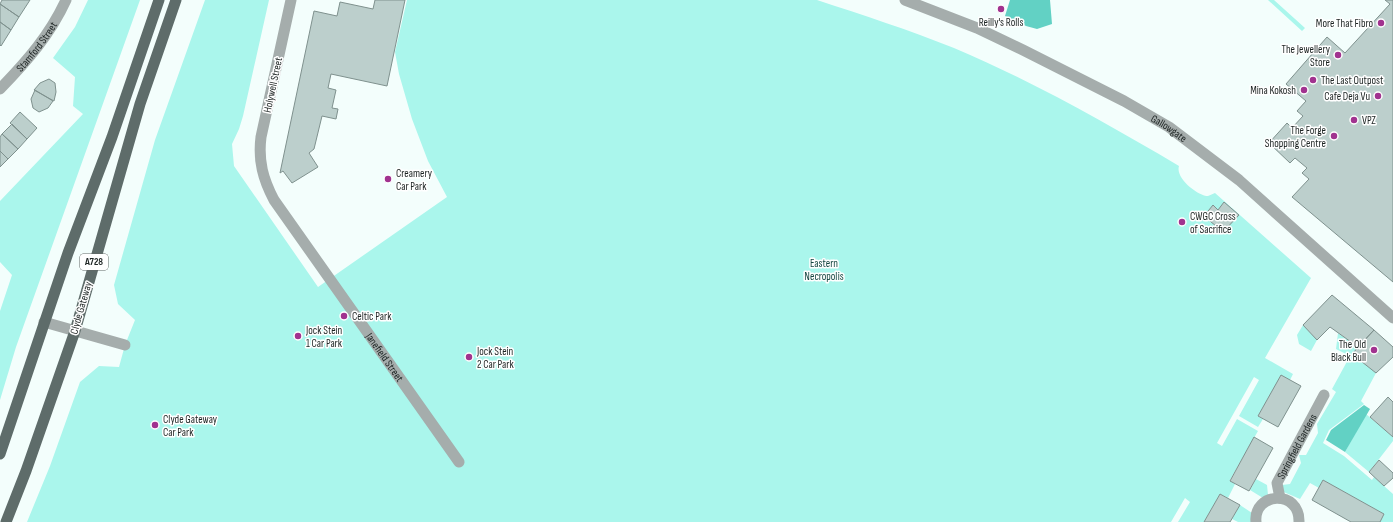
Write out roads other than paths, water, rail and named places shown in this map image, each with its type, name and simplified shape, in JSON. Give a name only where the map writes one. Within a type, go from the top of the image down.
[{"type":"main road","name":"A728","points":[[0,454],[44,322],[112,137],[159,0]]},
{"type":"main road","name":"Clyde Gateway","points":[[6,522],[29,464],[75,332],[140,104],[176,0]]},
{"type":"street","name":"Stamford Street","points":[[0,89],[4,76],[37,50],[52,28],[66,0]]},
{"type":"street","name":"Holywell Street","points":[[261,170],[261,137],[291,0]]},
{"type":"street","name":"Gallowgate","points":[[905,0],[977,28],[1023,50],[1124,101],[1168,127],[1239,180],[1393,318]]},
{"type":"street","name":"Janefield Street","points":[[261,170],[274,200],[459,462]]},
{"type":"street","points":[[44,322],[125,345]]},
{"type":"street","name":"Springfield Gardens","points":[[1280,498],[1277,484],[1324,395]]},
{"type":"street","points":[[1256,522],[1257,512],[1260,506],[1273,498],[1280,498],[1291,502],[1295,507],[1299,517],[1299,522]]},
{"type":"place","name":"Reilly's Rolls","points":[[1001,9]]},
{"type":"place","name":"More That Fibro","points":[[1381,23]]},
{"type":"place","name":"The Jewellery Store","points":[[1338,55]]},
{"type":"place","name":"The Last Outpost","points":[[1313,80]]},
{"type":"place","name":"Mina Kokosh","points":[[1304,90]]},
{"type":"place","name":"Cafe Deja Vu","points":[[1378,96]]},
{"type":"place","name":"VPZ","points":[[1354,120]]},
{"type":"place","name":"The Forge Shopping Centre","points":[[1334,136]]},
{"type":"place","name":"Creamery Car Park","points":[[388,179]]},
{"type":"place","name":"CWGC Cross of Sacrifice","points":[[1182,222]]},
{"type":"place","name":"Celtic Park","points":[[344,316]]},
{"type":"place","name":"Jock Stein 1 Car Park","points":[[298,336]]},
{"type":"place","name":"The Old Black Bull","points":[[1374,350]]},
{"type":"place","name":"Jock Stein 2 Car Park","points":[[469,357]]},
{"type":"place","name":"Clyde Gateway Car Park","points":[[155,425]]},
{"type":"park label","name":"Eastern Necropolis","points":[[824,269]]}]
